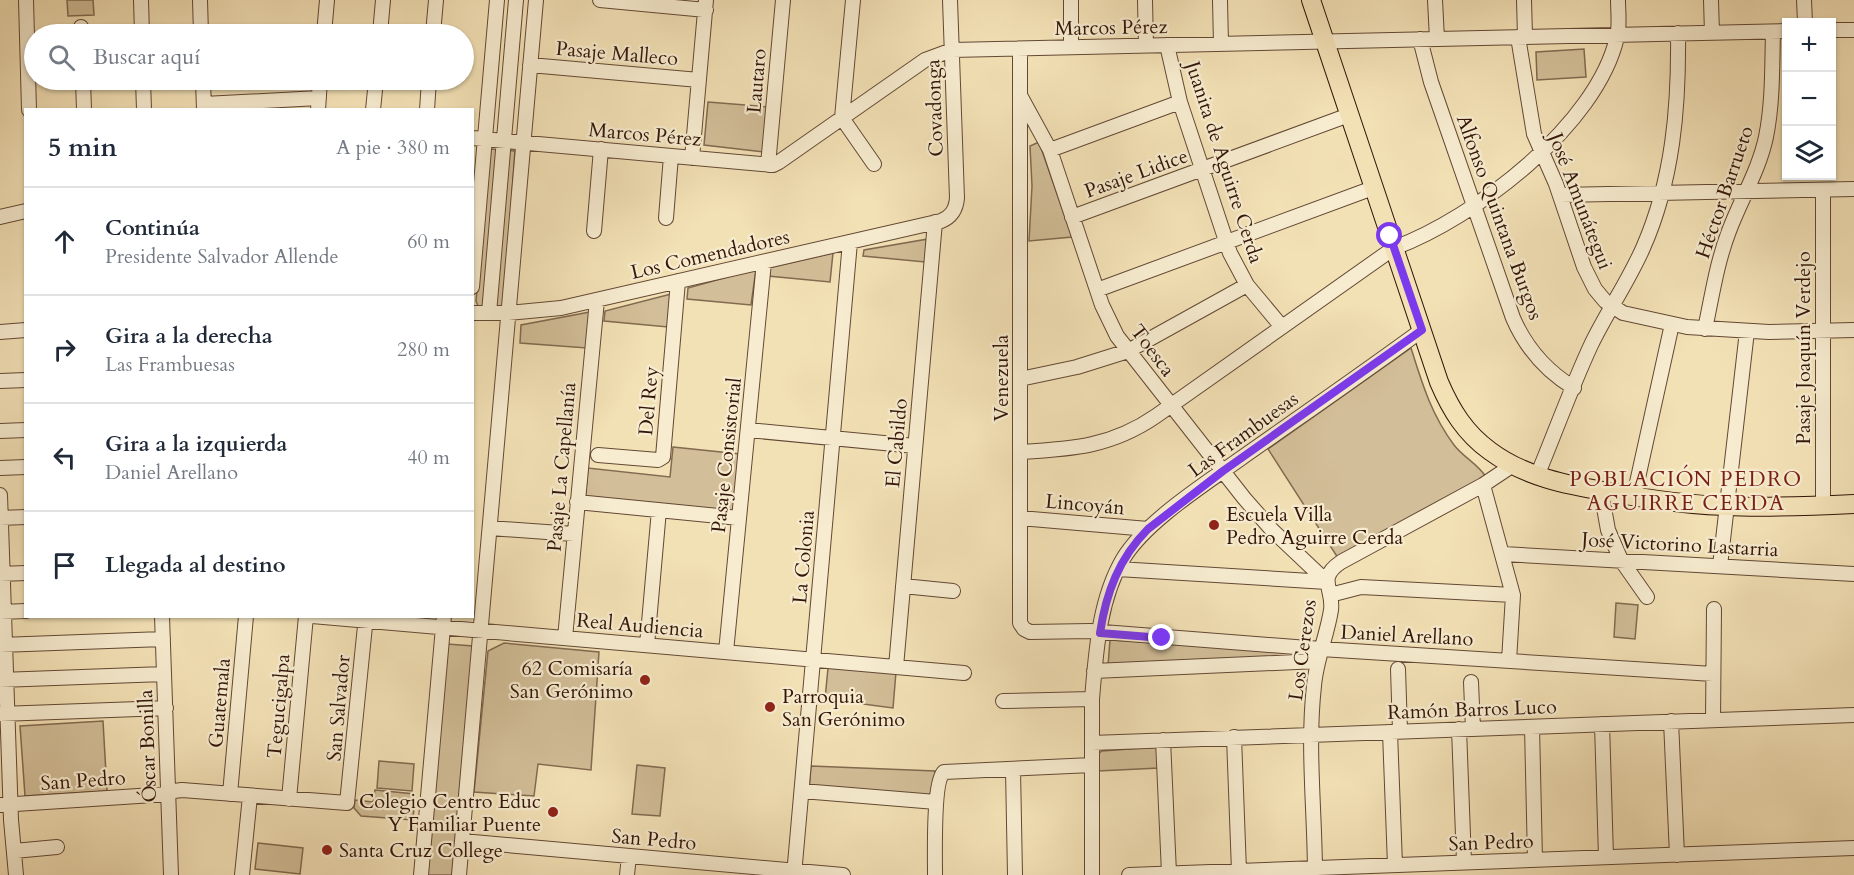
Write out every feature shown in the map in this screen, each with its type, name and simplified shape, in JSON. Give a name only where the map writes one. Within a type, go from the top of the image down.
[{"type":"main road","points":[[1311,0],[1439,382],[1456,416],[1480,444],[1513,465],[1537,476],[1601,491],[1726,506],[1854,504]]},
{"type":"street","points":[[26,0],[27,24]]},
{"type":"street","points":[[141,0],[142,24]]},
{"type":"street","points":[[200,0],[201,24]]},
{"type":"street","points":[[325,24],[327,0]]},
{"type":"street","points":[[381,24],[383,0]]},
{"type":"street","points":[[434,24],[436,0]]},
{"type":"street","points":[[474,237],[478,138],[497,0]]},
{"type":"street","points":[[489,313],[516,0]]},
{"type":"street","points":[[459,875],[536,0]]},
{"type":"street","points":[[600,0],[706,5],[693,158]]},
{"type":"street","name":"Lautaro","points":[[768,165],[783,0]]},
{"type":"street","points":[[853,0],[842,118],[874,164]]},
{"type":"street","name":"Covadonga","points":[[950,0],[957,198],[952,214]]},
{"type":"street","points":[[1071,0],[1071,47]]},
{"type":"street","points":[[1145,0],[1146,46]]},
{"type":"street","points":[[1220,0],[1221,44]]},
{"type":"street","points":[[1436,0],[1437,39]]},
{"type":"street","name":"José Amunátegui","points":[[1524,0],[1522,37],[1529,112],[1540,152],[1560,195],[1589,278],[1599,296],[1611,307]]},
{"type":"street","points":[[1020,452],[1070,449],[1111,440],[1144,424],[1394,248],[1428,232],[1473,205],[1512,177],[1571,121],[1589,97],[1603,72],[1618,35],[1617,0]]},
{"type":"street","points":[[1711,0],[1712,33]]},
{"type":"street","points":[[1804,0],[1805,18]]},
{"type":"street","points":[[1836,30],[1854,30]]},
{"type":"street","name":"Marcos Pérez","points":[[478,138],[768,165],[779,162],[925,60],[952,50],[1780,31]]},
{"type":"street","name":"Héctor Barrueto","points":[[1705,328],[1723,250],[1762,152],[1768,124],[1780,31]]},
{"type":"street","points":[[1537,476],[1590,348],[1643,247],[1662,192],[1671,157],[1677,113],[1678,33]]},
{"type":"street","name":"Alfonso Quintana Burgos","points":[[1420,39],[1431,82],[1518,329],[1542,363],[1574,388]]},
{"type":"street","name":"Juanita de Aguirre Cerda","points":[[1167,45],[1180,102],[1226,242],[1246,285],[1282,327]]},
{"type":"street","name":"Venezuela","points":[[1020,49],[1021,626],[1030,632],[1090,631],[1100,633]]},
{"type":"street","name":"Pasaje Malleco","points":[[530,65],[699,80]]},
{"type":"street","points":[[28,90],[29,108]]},
{"type":"street","points":[[83,90],[84,108]]},
{"type":"street","points":[[143,90],[144,108]]},
{"type":"street","points":[[203,90],[204,107],[318,104]]},
{"type":"street","points":[[373,108],[375,90]]},
{"type":"street","points":[[427,108],[428,90]]},
{"type":"street","name":"Toesca","points":[[1021,96],[1050,150],[1108,319],[1128,351],[1223,471],[1272,530],[1328,588]]},
{"type":"street","points":[[1050,150],[1180,102]]},
{"type":"street","name":"Pasaje Lidice","points":[[1072,217],[1349,115]]},
{"type":"street","points":[[594,231],[601,149]]},
{"type":"street","points":[[666,218],[671,156]]},
{"type":"street","points":[[1097,290],[1373,188]]},
{"type":"street","points":[[1560,195],[1854,189]]},
{"type":"street","name":"Pasaje Joaquín Verdejo","points":[[1823,190],[1823,506]]},
{"type":"street","points":[[0,217],[24,211]]},
{"type":"street","name":"Los Comendadores","points":[[474,313],[508,313],[561,308],[935,222],[952,214]]},
{"type":"street","name":"El Cabildo","points":[[896,667],[935,222]]},
{"type":"street","name":"La Colonia","points":[[794,873],[850,242]]},
{"type":"street","name":"Pasaje Consistorial","points":[[726,652],[764,261]]},
{"type":"street","name":"Del Rey","points":[[598,455],[658,460],[663,457],[678,281]]},
{"type":"street","points":[[1020,380],[1077,367],[1128,351],[1246,285]]},
{"type":"street","name":"Pasaje La Capellanía","points":[[565,638],[597,300]]},
{"type":"street","points":[[1611,307],[1629,315],[1705,328],[1747,331],[1854,330]]},
{"type":"street","points":[[1634,496],[1672,324]]},
{"type":"street","points":[[0,332],[24,330]]},
{"type":"street","name":"Las Frambuesas","points":[[1092,875],[1094,671],[1106,601],[1118,569],[1131,548],[1148,529],[1223,471],[1422,330]]},
{"type":"street","points":[[1719,566],[1747,331]]},
{"type":"street","points":[[0,381],[24,380]]},
{"type":"street","points":[[0,431],[24,430]]},
{"type":"street","points":[[748,430],[915,446]]},
{"type":"street","name":"Los Cerezos","points":[[1315,871],[1313,690],[1319,655],[1331,612],[1328,588],[1331,570],[1341,562],[1483,485],[1513,465]]},
{"type":"street","points":[[0,468],[24,467]]},
{"type":"street","points":[[1483,485],[1513,595],[1509,661]]},
{"type":"street","points":[[1601,491],[1608,530],[1621,560],[1647,597]]},
{"type":"street","points":[[0,495],[5,805],[14,850],[15,875]]},
{"type":"street","points":[[577,502],[739,518]]},
{"type":"street","points":[[647,645],[659,510]]},
{"type":"street","points":[[0,518],[24,517]]},
{"type":"street","name":"Lincoyán","points":[[1020,518],[1148,529]]},
{"type":"street","points":[[490,528],[574,534]]},
{"type":"street","name":"José Victorino Lastarria","points":[[1503,554],[1854,574]]},
{"type":"street","points":[[1118,569],[1328,588],[1361,587],[1513,595]]},
{"type":"street","points":[[1,574],[24,573]]},
{"type":"street","points":[[903,586],[953,591]]},
{"type":"street","points":[[1713,720],[1714,609]]},
{"type":"street","points":[[2,612],[24,611]]},
{"type":"street","name":"Óscar Bonilla","points":[[162,618],[171,875]]},
{"type":"street","name":"Guatemala","points":[[230,794],[246,618]]},
{"type":"street","name":"Tegucigalpa","points":[[289,799],[306,618]]},
{"type":"street","name":"Real Audiencia","points":[[348,618],[443,622],[481,631],[964,673]]},
{"type":"street","name":"San Salvador","points":[[347,803],[366,619]]},
{"type":"street","points":[[421,875],[443,622]]},
{"type":"street","name":"Daniel Arellano","points":[[1100,633],[1255,643],[1319,655],[1509,661],[1713,674]]},
{"type":"street","points":[[3,645],[163,639]]},
{"type":"street","points":[[1094,671],[1319,655]]},
{"type":"street","points":[[1395,865],[1395,732],[1398,669]]},
{"type":"street","points":[[3,680],[164,674]]},
{"type":"street","points":[[1464,862],[1466,729],[1471,682]]},
{"type":"street","points":[[1003,701],[1092,699]]},
{"type":"street","points":[[4,713],[166,708]]},
{"type":"street","name":"Ramón Barros Luco","points":[[1092,743],[1854,715]]},
{"type":"street","points":[[1671,721],[1677,855]]},
{"type":"street","points":[[1602,724],[1606,857]]},
{"type":"street","points":[[1532,727],[1535,860]]},
{"type":"street","points":[[1234,737],[1239,871]]},
{"type":"street","points":[[1163,740],[1169,873]]},
{"type":"street","points":[[935,875],[936,802],[940,774],[1092,765]]},
{"type":"street","points":[[1013,769],[1015,875]]},
{"type":"street","name":"San Pedro","points":[[5,805],[169,794],[182,789],[347,803]]},
{"type":"street","points":[[802,791],[936,802]]},
{"type":"street","points":[[242,875],[250,796]]},
{"type":"street","name":"San Pedro","points":[[462,842],[794,873],[843,875]]},
{"type":"street","points":[[14,850],[57,847]]},
{"type":"street","name":"San Pedro","points":[[1129,875],[1315,871],[1464,862],[1854,848]]},
{"type":"street","points":[[627,875],[629,856]]},
{"type":"shaded area","points":[[67,0],[93,0],[94,15],[68,16]]},
{"type":"shaded area","points":[[1584,49],[1586,77],[1537,80],[1536,52]]},
{"type":"shaded area","points":[[708,102],[769,107],[764,152],[704,145]]},
{"type":"shaded area","points":[[1039,142],[1072,237],[1029,241],[1032,186],[1030,146]]},
{"type":"shaded area","points":[[490,149],[515,151],[504,305],[499,308],[478,306],[476,301]]},
{"type":"shaded area","points":[[928,239],[925,262],[863,256],[864,250]]},
{"type":"shaded area","points":[[833,253],[830,282],[768,276],[768,268]]},
{"type":"shaded area","points":[[756,269],[751,305],[687,299],[688,288]]},
{"type":"shaded area","points":[[671,294],[668,327],[604,321],[605,311]]},
{"type":"shaded area","points":[[590,312],[587,348],[520,343],[521,325]]},
{"type":"shaded area","points":[[1411,348],[1423,386],[1439,422],[1458,449],[1486,477],[1338,558],[1268,449]]},
{"type":"shaded area","points":[[673,447],[740,454],[734,516],[585,500],[588,468],[670,477]]},
{"type":"shaded area","points":[[1616,603],[1638,605],[1635,639],[1614,637]]},
{"type":"shaded area","points":[[1110,640],[1306,651],[1307,657],[1108,666]]},
{"type":"shaded area","points":[[504,643],[599,652],[591,770],[538,764],[534,796],[474,792],[488,651]]},
{"type":"shaded area","points":[[447,644],[473,646],[453,875],[426,875]]},
{"type":"shaded area","points":[[828,668],[896,672],[893,708],[825,699]]},
{"type":"shaded area","points":[[103,721],[107,791],[25,796],[20,726]]},
{"type":"shaded area","points":[[1156,747],[1159,752],[1159,768],[1098,771],[1098,754],[1102,751]]},
{"type":"shaded area","points":[[379,761],[414,764],[412,791],[377,788]]},
{"type":"shaded area","points":[[637,765],[665,768],[660,816],[632,814]]},
{"type":"shaded area","points":[[811,766],[935,771],[933,799],[809,789]]},
{"type":"shaded area","points":[[375,790],[415,794],[413,820],[361,816],[354,808],[355,800],[373,802]]},
{"type":"shaded area","points":[[258,843],[303,848],[300,874],[255,869]]},
{"type":"place","name":"Escuela Villa Pedro Aguirre Cerda","points":[[1214,525]]},
{"type":"place","name":"62 Comisaría San Gerónimo","points":[[645,680]]},
{"type":"place","name":"Parroquia San Gerónimo","points":[[770,707]]},
{"type":"place","name":"Colegio Centro Educ Y Familiar Puente","points":[[553,812]]},
{"type":"place","name":"Santa Cruz College","points":[[327,850]]},
{"type":"district","name":"POBLACIÓN PEDRO AGUIRRE CERDA","points":[[1686,491]]},
{"type":"route","points":[[1162,638],[1100,633],[1102,616],[1114,577],[1124,558],[1139,538],[1215,477],[1422,330],[1390,236]]}]
